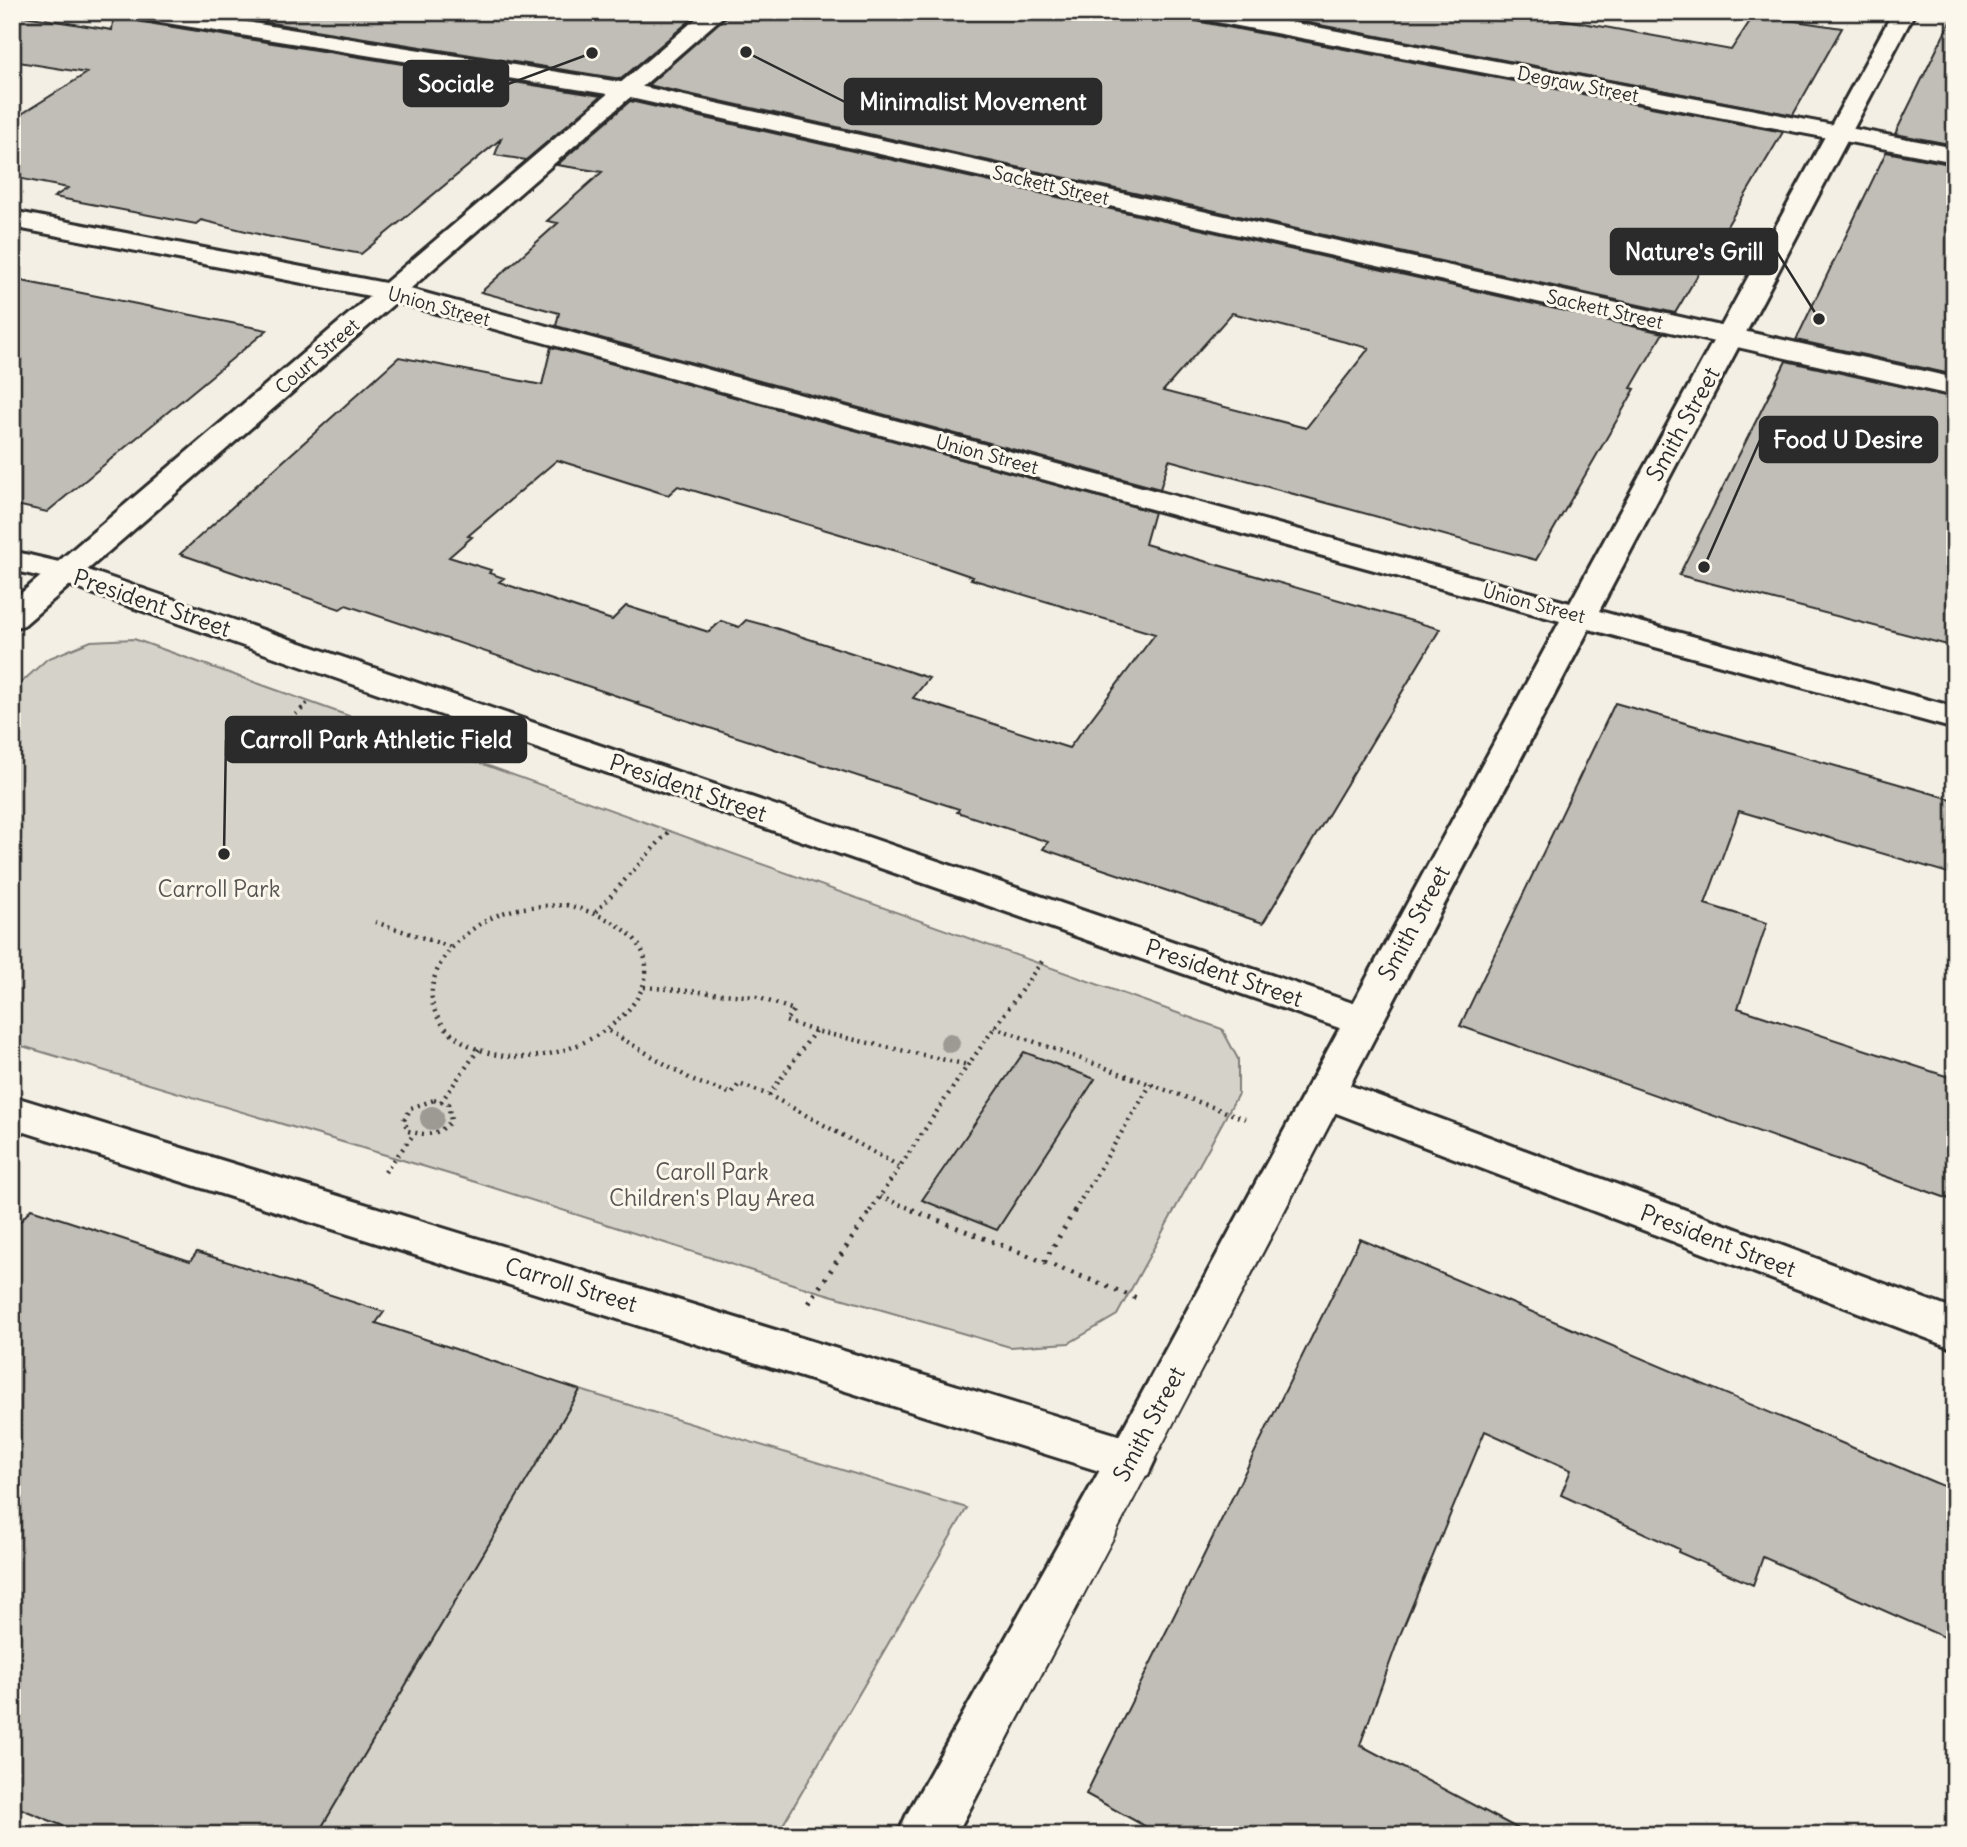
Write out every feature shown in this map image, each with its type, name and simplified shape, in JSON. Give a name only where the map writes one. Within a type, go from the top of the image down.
[{"type":"street","name":"Sackett Street","points":[[142,12],[626,90],[1955,387]]},
{"type":"street","name":"Court Street","points":[[12,618],[717,12]]},
{"type":"street","name":"Degraw Street","points":[[1201,12],[1955,155]]},
{"type":"street","name":"Smith Street","points":[[926,1835],[1130,1460],[1903,12]]},
{"type":"street","name":"Union Street","points":[[12,219],[389,292],[1955,718]]},
{"type":"street","name":"President Street","points":[[12,560],[65,573],[1362,1021]]},
{"type":"street","name":"President Street","points":[[1325,1092],[1955,1330]]},
{"type":"street","name":"Carroll Street","points":[[12,1112],[1130,1460]]},
{"type":"path","points":[[290,719],[317,695]]},
{"type":"path","points":[[596,912],[677,822]]},
{"type":"path","points":[[566,905],[596,912],[621,924],[638,942],[646,963],[644,986],[631,1010],[609,1031],[579,1046],[545,1055],[511,1056],[479,1049],[453,1035],[437,1016],[431,993],[436,969],[450,947],[473,928],[502,914],[534,906],[566,905]]},
{"type":"path","points":[[374,922],[450,947]]},
{"type":"path","points":[[809,1303],[899,1166],[1048,952]]},
{"type":"path","points":[[644,986],[757,997],[794,1010],[785,1021],[815,1031],[968,1065]]},
{"type":"path","points":[[994,1027],[1245,1119]]},
{"type":"path","points":[[609,1031],[694,1081],[732,1094],[739,1084],[769,1095],[899,1166]]},
{"type":"path","points":[[769,1095],[815,1031]]},
{"type":"path","points":[[441,1102],[479,1049]]},
{"type":"path","points":[[1044,1262],[1151,1084]]},
{"type":"path","points":[[434,1100],[447,1104],[452,1115],[448,1126],[435,1135],[414,1135],[404,1126],[406,1114],[418,1104],[434,1100]]},
{"type":"path","points":[[385,1172],[414,1135]]},
{"type":"path","points":[[880,1197],[1139,1299]]},
{"type":"green space","name":"Carroll Park","points":[[134,639],[1222,1029],[1238,1059],[1238,1094],[1117,1315],[1069,1343],[1010,1347],[799,1286],[469,1180],[12,1043],[12,691],[47,659],[91,641]]},
{"type":"green space","points":[[580,1390],[967,1508],[777,1835],[317,1835]]},
{"type":"building","points":[[114,12],[129,12],[133,20],[142,22],[601,96],[526,160],[495,155],[501,139],[361,254],[266,236],[201,220],[196,224],[54,197],[68,188],[12,177],[12,120],[87,73],[12,61],[12,14],[112,30]]},
{"type":"building","points":[[202,12],[700,12],[621,79]]},
{"type":"building","points":[[731,12],[1188,12],[1192,20],[1201,22],[1783,132],[1675,313],[648,85]]},
{"type":"building","points":[[1252,12],[1522,12],[1731,50],[1754,15],[1842,28],[1793,115]]},
{"type":"building","points":[[1955,12],[1955,145],[1895,134]]},
{"type":"building","points":[[630,101],[1663,333],[1631,388],[1635,389],[1536,560],[1169,460],[1160,489],[556,326],[559,313],[481,292],[558,223],[547,221],[602,172],[557,165]],"holes":[[[1232,313],[1369,348],[1306,428],[1163,391]]]},
{"type":"building","points":[[1886,152],[1955,165],[1955,375],[1796,340]]},
{"type":"building","points":[[12,279],[267,330],[47,512],[12,504]]},
{"type":"building","points":[[551,347],[1154,512],[1145,544],[1440,629],[1263,923],[1043,849],[1048,842],[957,812],[959,809],[636,704],[638,703],[346,605],[340,609],[180,554],[399,357],[542,385]],"holes":[[[557,460],[668,495],[678,486],[900,552],[973,577],[971,579],[1155,634],[1069,748],[913,698],[929,678],[772,627],[746,620],[739,627],[721,621],[709,632],[626,606],[612,620],[499,582],[504,578],[489,573],[491,570],[449,557],[472,537],[468,536]]]},
{"type":"building","points":[[1786,361],[1955,398],[1955,647],[1679,575]]},
{"type":"building","points":[[1615,703],[1955,800],[1955,875],[1739,811],[1705,904],[1767,923],[1738,1008],[1955,1079],[1955,1201],[1460,1026]]},
{"type":"building","points":[[1024,1052],[1095,1079],[997,1230],[922,1200]]},
{"type":"building","points":[[31,1209],[190,1261],[197,1252],[384,1312],[376,1323],[580,1390],[317,1835],[85,1835],[12,1805],[12,1231]]},
{"type":"building","points":[[1360,1239],[1955,1491],[1955,1642],[1763,1557],[1753,1585],[1678,1552],[1679,1549],[1561,1495],[1571,1470],[1485,1431],[1400,1635],[1360,1745],[1530,1835],[1161,1835],[1086,1794]]},
{"type":"place","name":"Minimalist Movement","points":[[746,52]]},
{"type":"place","name":"Sociale","points":[[592,53]]},
{"type":"place","name":"Nature's Grill","points":[[1819,319]]},
{"type":"place","name":"Food U Desire","points":[[1704,567]]},
{"type":"place","name":"Carroll Park Athletic Field","points":[[224,854]]},
{"type":"park label","name":"Caroll Park Children's Play Area","points":[[712,1185]]}]
